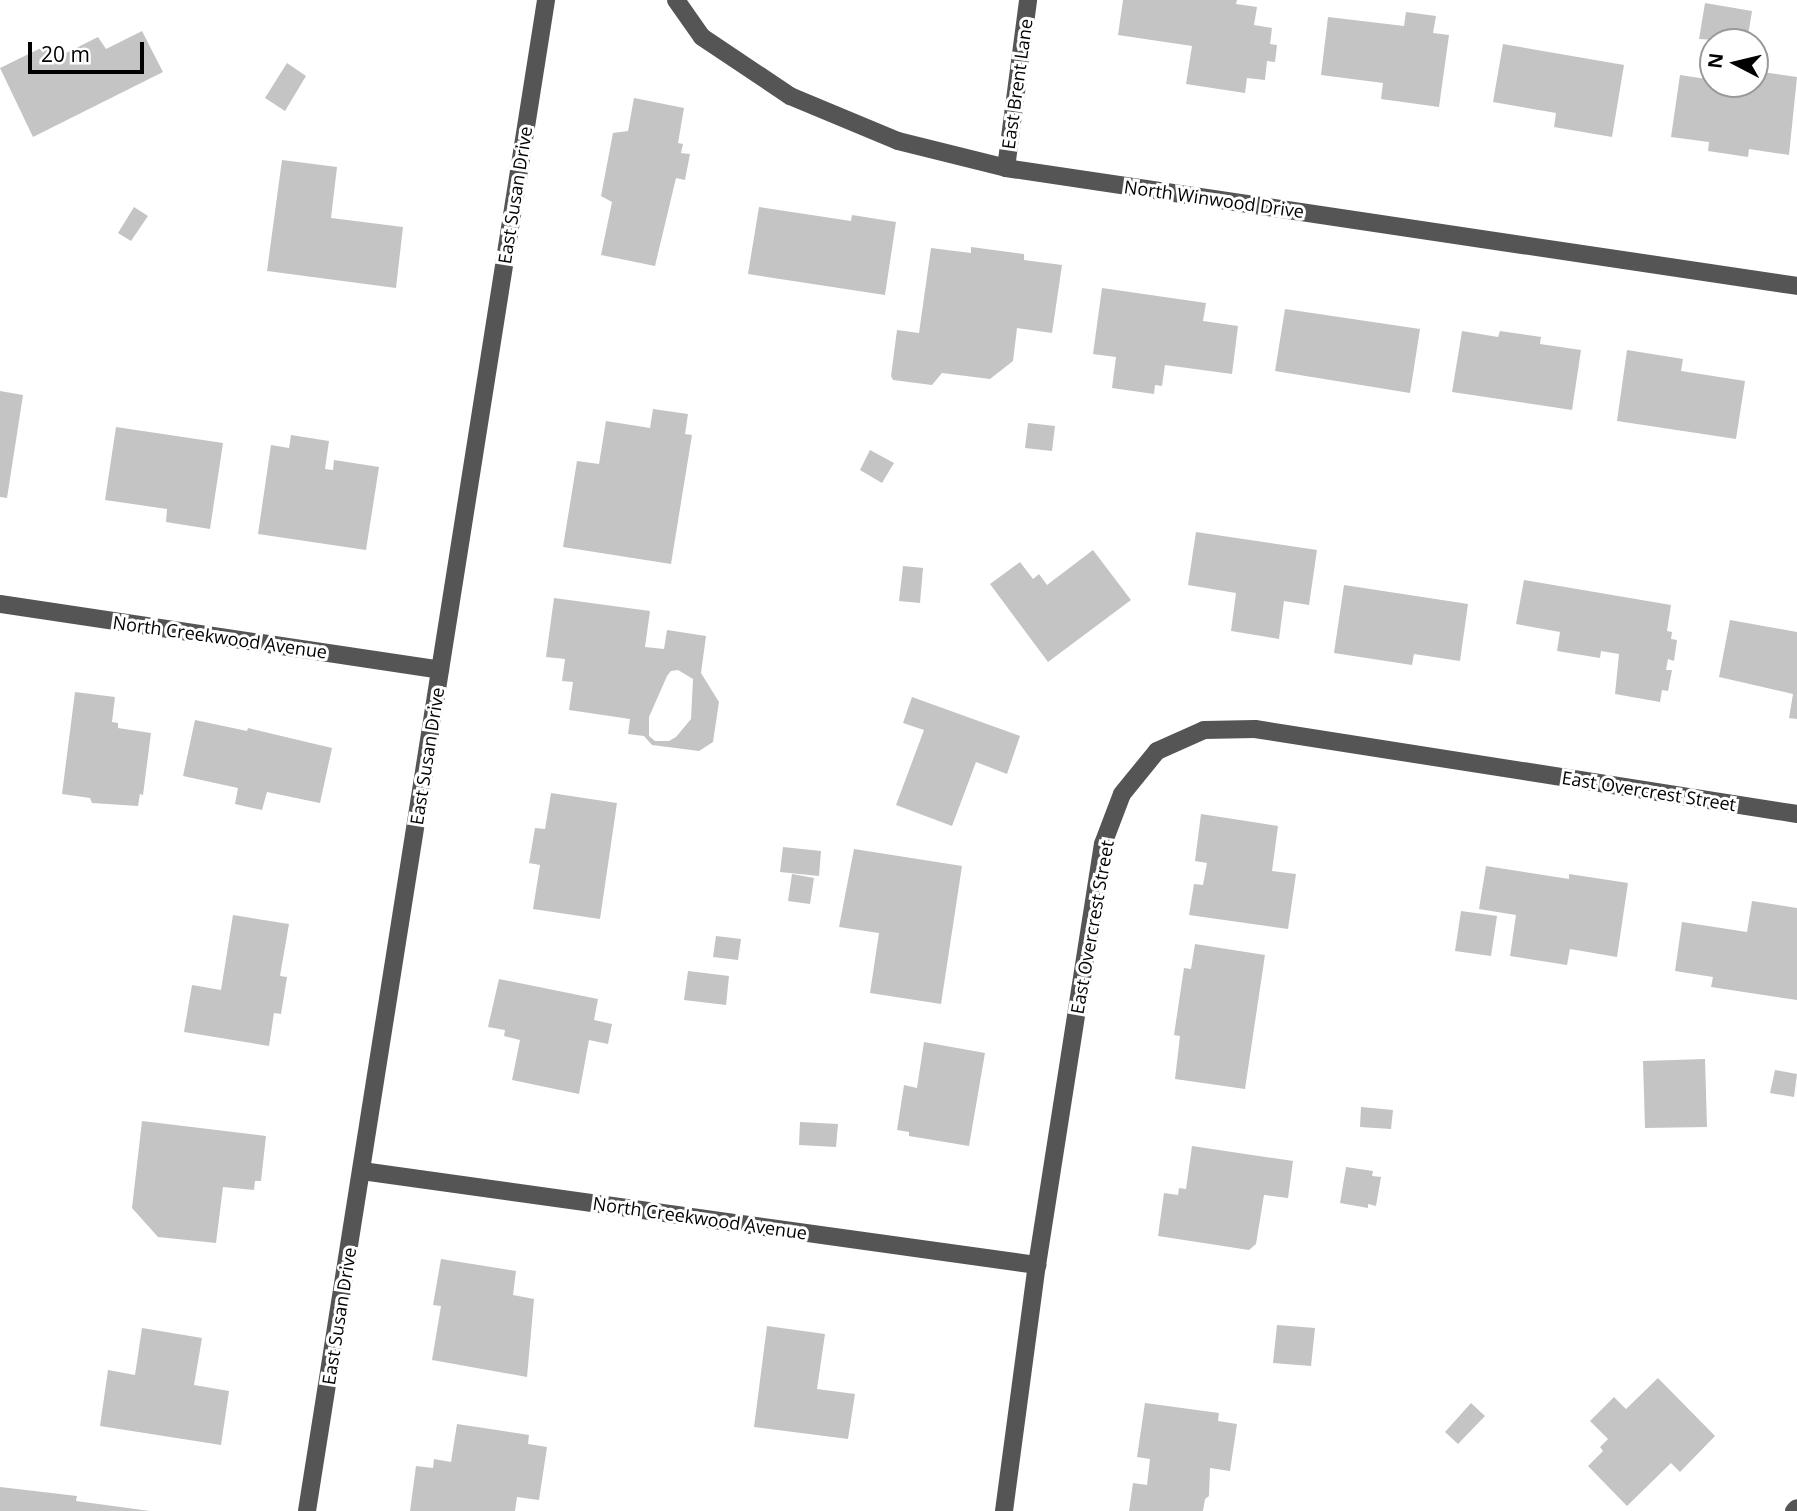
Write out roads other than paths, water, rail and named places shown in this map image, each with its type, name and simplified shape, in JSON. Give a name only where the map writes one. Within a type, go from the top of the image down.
[{"type":"street","name":"East Susan Drive","points":[[307,1511],[546,0]]},
{"type":"street","name":"North Winwood Drive","points":[[676,0],[702,37],[790,96],[898,141],[1006,168],[1797,286]]},
{"type":"street","name":"East Brent Lane","points":[[1006,168],[1028,0]]},
{"type":"street","name":"North Creekwood Avenue","points":[[0,604],[440,670]]},
{"type":"street","name":"East Overcrest Street","points":[[1004,1511],[1037,1265],[1103,844],[1122,794],[1157,751],[1204,730],[1255,729],[1797,814]]},
{"type":"street","name":"North Creekwood Avenue","points":[[362,1171],[1037,1265]]}]
